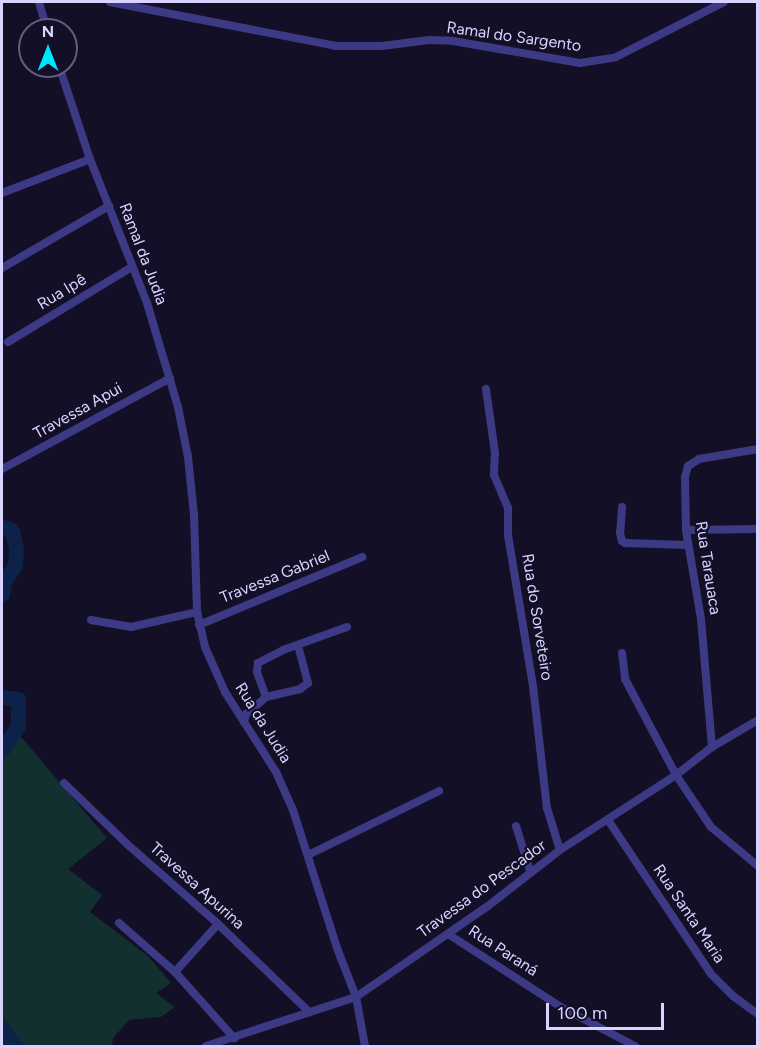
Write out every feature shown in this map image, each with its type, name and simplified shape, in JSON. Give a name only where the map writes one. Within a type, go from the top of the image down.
[{"type":"street","points":[[39,2],[43,18]]},
{"type":"street","name":"Ramal do Sargento","points":[[110,2],[336,46],[382,46],[429,40],[453,41],[580,63],[616,57],[724,2]]},
{"type":"street","name":"Ramal da Judia","points":[[63,78],[90,159],[147,303],[170,378],[188,457]]},
{"type":"street","points":[[2,193],[90,159]]},
{"type":"street","points":[[2,268],[109,206]]},
{"type":"street","name":"Rua Ipê","points":[[8,342],[132,267]]},
{"type":"street","name":"Travessa Apui","points":[[2,469],[170,378]]},
{"type":"street","name":"Rua do Sorveteiro","points":[[486,389],[495,453],[494,476],[508,508],[508,535],[533,686],[547,808],[560,850]]},
{"type":"street","name":"Rua Tarauaca","points":[[712,747],[701,619],[686,530],[684,484],[688,466],[699,459],[758,449]]},
{"type":"street","name":"Rua da Judia","points":[[188,457],[194,514],[197,612],[204,647],[225,692],[276,772],[308,855],[337,948],[356,997],[365,1047]]},
{"type":"street","points":[[622,507],[620,533],[622,541],[688,545]]},
{"type":"street","points":[[686,530],[758,530]]},
{"type":"street","name":"Travessa Gabriel","points":[[199,625],[363,557]]},
{"type":"street","points":[[91,620],[131,627],[197,612]]},
{"type":"street","points":[[266,697],[257,672],[258,663],[347,627]]},
{"type":"street","points":[[244,722],[246,714],[266,697],[300,689],[308,682],[298,645]]},
{"type":"street","points":[[622,653],[625,679],[676,775],[711,826],[758,866]]},
{"type":"street","name":"Travessa do Pescador","points":[[206,1047],[356,997],[448,934],[560,850],[676,775],[712,747],[758,720]]},
{"type":"street","name":"Travessa Apurina","points":[[64,783],[127,844],[218,924],[309,1012]]},
{"type":"street","points":[[308,855],[439,791]]},
{"type":"street","name":"Rua Santa Maria","points":[[608,820],[711,974],[733,996],[758,1014]]},
{"type":"street","points":[[516,826],[530,871]]},
{"type":"street","points":[[119,923],[175,972],[234,1038]]},
{"type":"street","points":[[175,972],[218,924]]},
{"type":"street","name":"Rua Paraná","points":[[448,934],[561,1007],[635,1047]]},
{"type":"green space","points":[[16,731],[107,838],[68,869],[102,895],[90,912],[148,956],[171,983],[156,993],[175,1007],[161,1017],[129,1020],[113,1038],[112,1046],[2,1046],[2,738]]},
{"type":"waterway","points":[[2,527],[12,530],[16,549],[15,565],[4,582],[2,594]]},
{"type":"waterway","points":[[2,697],[18,699],[18,726],[2,750]]},
{"type":"waterway","points":[[2,1028],[16,1046]]}]
